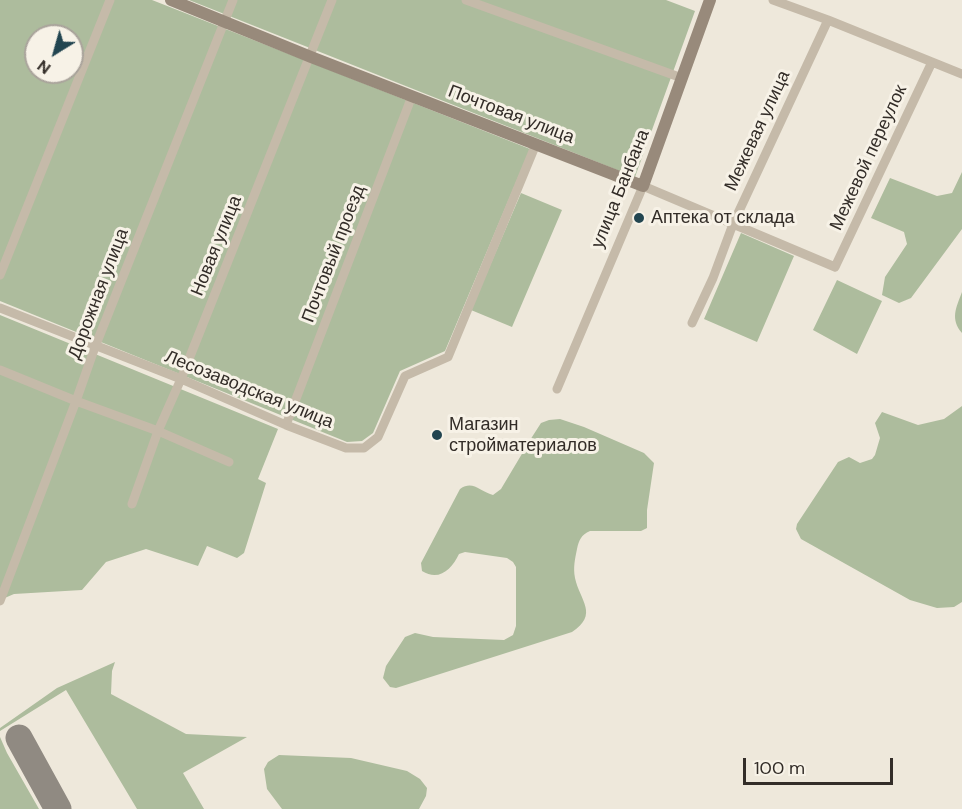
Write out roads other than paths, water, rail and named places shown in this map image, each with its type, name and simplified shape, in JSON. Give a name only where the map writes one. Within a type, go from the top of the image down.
[{"type":"street","points":[[0,275],[110,0]]},
{"type":"street","name":"Почтовая улица","points":[[171,0],[643,186],[835,267]]},
{"type":"street","name":"Дорожная улица","points":[[0,601],[95,347],[233,0]]},
{"type":"street","name":"Новая улица","points":[[132,504],[158,431],[311,57],[332,0]]},
{"type":"street","points":[[466,0],[682,78]]},
{"type":"street","name":"улица Банбана","points":[[558,388],[643,186],[710,0]]},
{"type":"street","points":[[772,0],[962,74]]},
{"type":"street","name":"Межевая улица","points":[[692,323],[713,278],[733,225],[828,20]]},
{"type":"street","name":"Межевой переулок","points":[[835,267],[932,62]]},
{"type":"street","name":"Почтовый проезд","points":[[286,425],[412,96]]},
{"type":"street","name":"Лесозаводская улица","points":[[0,308],[181,379],[286,425],[346,448],[364,448],[378,437],[405,376],[448,357],[536,144]]},
{"type":"street","points":[[0,370],[158,431],[229,462]]},
{"type":"place","name":"Аптека от склада","points":[[639,218]]},
{"type":"place","name":"Магазин стройматериалов","points":[[437,435]]}]
